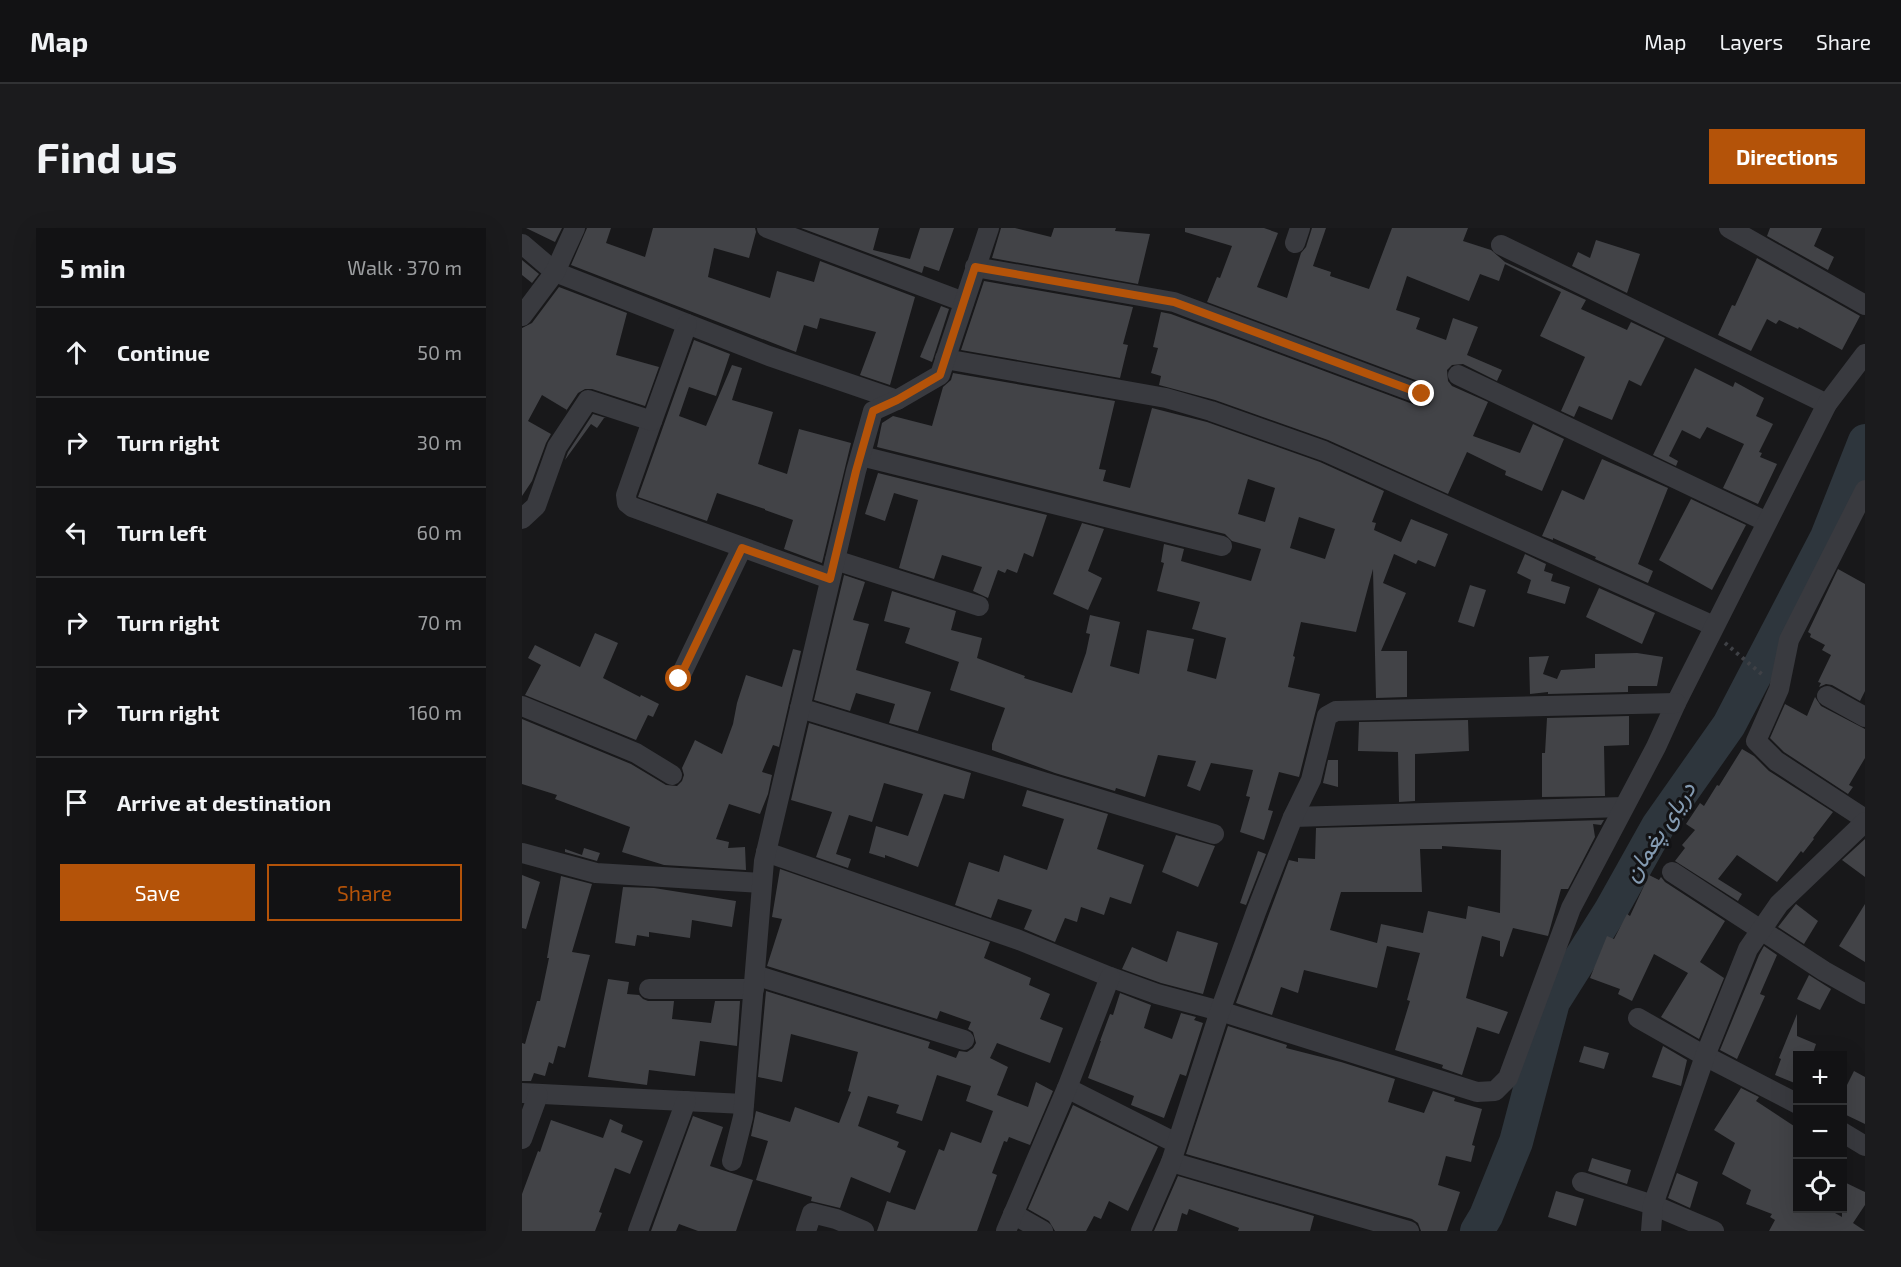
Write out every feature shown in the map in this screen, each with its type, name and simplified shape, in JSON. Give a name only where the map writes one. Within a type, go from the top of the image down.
[{"type":"street","points":[[522,316],[555,272],[575,228]]},
{"type":"street","points":[[767,228],[964,302]]},
{"type":"street","points":[[732,1161],[743,1117],[766,852],[873,411],[940,375],[989,228]]},
{"type":"street","points":[[1729,228],[1865,304]]},
{"type":"street","points":[[522,244],[555,272],[769,356],[897,400]]},
{"type":"street","points":[[1501,245],[1827,404]]},
{"type":"street","points":[[975,267],[1174,302],[1422,394]]},
{"type":"street","points":[[687,324],[626,495],[627,503],[632,507],[742,548],[979,606]]},
{"type":"street","points":[[766,852],[1019,940],[1158,994],[1220,1011],[1477,1092],[1495,1091],[1508,1078],[1571,908],[1656,747],[1714,626],[1827,404],[1865,354]]},
{"type":"street","points":[[945,359],[1166,398],[1211,411],[1324,452],[1714,626]]},
{"type":"street","points":[[1458,375],[1767,522]]},
{"type":"street","points":[[522,519],[536,506],[557,447],[588,400],[652,421]]},
{"type":"street","points":[[861,456],[1222,546]]},
{"type":"street","points":[[1651,1231],[1653,1205],[1705,1056],[1748,950],[1779,904],[1865,821],[1776,761],[1756,741],[1779,689],[1789,640],[1859,516],[1865,490]]},
{"type":"street","points":[[679,679],[742,548]]},
{"type":"street","points":[[1827,696],[1865,717]]},
{"type":"street","points":[[1141,1231],[1174,1152],[1220,1011],[1293,817],[1311,780],[1327,716],[1336,711],[1676,703]]},
{"type":"street","points":[[522,706],[636,753],[672,775]]},
{"type":"street","points":[[800,708],[1214,834]]},
{"type":"street","points":[[1293,817],[1623,807]]},
{"type":"street","points":[[522,853],[596,873],[762,883]]},
{"type":"street","points":[[1672,872],[1865,994]]},
{"type":"street","points":[[1043,1231],[1009,1222],[1067,1088],[1110,977]]},
{"type":"street","points":[[649,989],[754,982],[964,1040]]},
{"type":"street","points":[[1638,1018],[1793,1102]]},
{"type":"street","points":[[1067,1088],[1174,1152],[1409,1231]]},
{"type":"street","points":[[522,1138],[530,1094],[744,1104]]},
{"type":"street","points":[[638,1231],[686,1101]]},
{"type":"street","points":[[1847,1135],[1865,1146]]},
{"type":"street","points":[[1582,1182],[1653,1205],[1714,1231]]},
{"type":"street","points":[[806,1231],[812,1213],[836,1219],[864,1231]]},
{"type":"path","points":[[1725,645],[1779,689]]},
{"type":"building","points":[[526,228],[562,228],[555,242]]},
{"type":"building","points":[[587,228],[611,228],[606,243],[645,257],[653,228],[755,228],[749,258],[714,248],[708,277],[770,298],[777,271],[814,282],[820,261],[915,297],[890,385],[860,375],[876,332],[820,318],[817,329],[804,325],[796,352],[571,265]]},
{"type":"building","points":[[801,228],[879,228],[873,250],[910,259],[920,228],[954,228],[939,271],[924,266],[922,273]]},
{"type":"building","points":[[1001,228],[1015,228],[1051,237],[1054,228],[1116,228],[1115,231],[1150,234],[1138,284],[992,258]]},
{"type":"building","points":[[1185,228],[1264,228],[1278,233],[1257,287],[1287,298],[1301,253],[1306,247],[1312,228],[1326,228],[1313,266],[1331,272],[1330,276],[1369,289],[1392,228],[1468,228],[1463,241],[1491,250],[1505,262],[1586,300],[1581,309],[1627,330],[1631,322],[1665,338],[1641,386],[1629,380],[1612,420],[1579,406],[1574,417],[1561,411],[1585,357],[1540,336],[1561,292],[1505,264],[1499,281],[1480,274],[1469,301],[1407,276],[1396,310],[1420,318],[1416,329],[1446,340],[1453,318],[1478,327],[1467,355],[1502,370],[1497,381],[1463,364],[1452,365],[1447,370],[1448,381],[1452,386],[1488,402],[1473,436],[1520,453],[1533,424],[1564,439],[1542,491],[1505,475],[1506,471],[1467,452],[1448,494],[1328,440],[1215,400],[1159,385],[1161,376],[1151,373],[1158,348],[1153,347],[1161,312],[1418,406],[1429,405],[1433,399],[1432,388],[1426,384],[1207,302],[1217,277],[1220,278],[1232,246],[1185,232]]},
{"type":"building","points":[[1770,228],[1822,228],[1814,246],[1834,257],[1828,270],[1767,236]]},
{"type":"building","points":[[1596,240],[1640,254],[1627,293],[1572,266],[1578,252],[1590,258]]},
{"type":"building","points":[[1757,258],[1860,316],[1842,350],[1799,327],[1798,329],[1779,320],[1776,324],[1767,319],[1751,351],[1718,335],[1732,305],[1735,306]]},
{"type":"building","points":[[522,260],[539,274],[532,283],[522,275]]},
{"type":"building","points":[[984,281],[1133,307],[1123,344],[1128,345],[1120,378],[961,350]]},
{"type":"building","points":[[559,287],[627,313],[616,355],[659,367],[645,406],[592,389],[585,389],[578,393],[567,410],[542,395],[528,421],[551,434],[532,481],[522,496],[522,328],[532,323]]},
{"type":"building","points":[[941,306],[949,309],[932,362],[920,357]]},
{"type":"building","points":[[694,340],[730,354],[716,396],[689,387],[679,416],[706,426],[732,365],[742,368],[732,400],[773,412],[758,464],[787,474],[799,429],[851,443],[822,563],[784,549],[793,520],[765,509],[717,493],[707,521],[638,497]]},
{"type":"building","points":[[1695,368],[1733,387],[1735,382],[1764,398],[1756,416],[1773,424],[1759,452],[1762,453],[1760,457],[1777,464],[1758,504],[1723,488],[1744,444],[1707,427],[1700,439],[1682,430],[1669,456],[1678,461],[1676,466],[1653,455]]},
{"type":"building","points":[[953,373],[1115,401],[1099,469],[1106,470],[1103,481],[1130,488],[1152,408],[1207,422],[1320,462],[1384,491],[1372,522],[1376,523],[1374,530],[1401,542],[1411,519],[1448,534],[1435,567],[1418,560],[1416,564],[1394,554],[1383,583],[1406,593],[1381,651],[1407,651],[1407,697],[1376,698],[1373,569],[1356,632],[1301,622],[1288,687],[1320,694],[1299,777],[1279,772],[1268,810],[1273,811],[1264,840],[1240,832],[1250,797],[1246,796],[1253,770],[1211,763],[1200,791],[1187,786],[1196,761],[1158,755],[1145,797],[1116,788],[1115,791],[1055,773],[992,750],[1005,708],[950,690],[959,662],[905,643],[910,628],[884,621],[892,591],[956,611],[951,630],[982,638],[977,658],[1025,676],[1024,678],[1072,693],[1086,653],[1090,634],[1086,633],[1090,615],[1120,622],[1110,666],[1139,674],[1147,630],[1194,639],[1187,671],[1216,679],[1226,638],[1192,629],[1200,602],[1157,591],[1164,563],[1161,562],[1164,544],[1184,549],[1181,561],[1251,581],[1261,549],[1232,541],[1225,534],[877,447],[882,423],[893,416],[932,426],[943,387],[951,380]],"holes":[[[1248,479],[1275,488],[1265,522],[1238,514]],[[1299,517],[1335,529],[1325,559],[1290,548]]]},
{"type":"building","points":[[593,414],[606,418],[597,428],[591,424],[565,460],[568,452]]},
{"type":"building","points":[[1602,459],[1668,488],[1638,564],[1653,571],[1648,583],[1595,559],[1596,557],[1553,538],[1553,540],[1542,536],[1562,490],[1584,500]]},
{"type":"building","points":[[878,473],[1047,515],[1033,557],[1024,553],[1017,573],[1007,569],[1005,573],[998,570],[988,598],[973,591],[982,567],[942,555],[934,579],[899,568],[918,500],[894,493],[885,521],[865,514]]},
{"type":"building","points":[[1691,499],[1746,525],[1712,590],[1659,560]]},
{"type":"building","points":[[1082,523],[1104,529],[1088,571],[1102,578],[1088,610],[1053,594]]},
{"type":"building","points":[[1525,554],[1546,564],[1544,571],[1553,574],[1551,581],[1570,587],[1565,604],[1527,593],[1531,580],[1517,573]]},
{"type":"building","points":[[1838,569],[1865,584],[1865,691],[1860,701],[1832,685],[1826,684],[1819,687],[1821,683],[1818,682],[1831,655],[1822,650],[1825,645],[1810,637],[1811,634],[1808,632]]},
{"type":"building","points":[[844,575],[865,582],[853,620],[869,624],[856,670],[931,692],[918,731],[889,723],[895,704],[856,693],[850,711],[814,700]]},
{"type":"building","points":[[1470,585],[1486,590],[1474,627],[1458,622]]},
{"type":"building","points":[[1599,588],[1655,613],[1642,644],[1586,617]]},
{"type":"building","points":[[595,633],[618,643],[603,678],[659,704],[653,717],[648,715],[636,740],[525,695],[541,665],[528,658],[535,645],[580,667]]},
{"type":"building","points":[[793,649],[801,651],[779,747],[773,745],[762,772],[772,775],[760,814],[729,804],[716,839],[729,842],[728,848],[745,847],[746,870],[664,865],[622,852],[630,827],[555,799],[557,795],[522,784],[522,719],[631,764],[666,785],[677,786],[682,781],[684,775],[682,768],[695,740],[722,754],[733,724],[746,675],[782,687]]},
{"type":"building","points":[[1637,653],[1663,657],[1657,686],[1628,686],[1628,692],[1530,694],[1529,657],[1549,656],[1543,674],[1557,679],[1561,670],[1595,668],[1595,654]]},
{"type":"building","points":[[1815,697],[1821,706],[1865,729],[1865,758],[1849,785],[1853,787],[1848,794],[1784,752],[1770,738],[1785,704],[1807,716]]},
{"type":"building","points":[[1629,716],[1629,745],[1604,746],[1605,796],[1542,797],[1542,753],[1545,753],[1547,718]]},
{"type":"building","points":[[1468,720],[1469,751],[1415,754],[1415,801],[1399,802],[1398,752],[1358,751],[1359,722]]},
{"type":"building","points":[[809,723],[971,773],[964,799],[944,794],[918,867],[885,855],[885,858],[869,853],[876,826],[908,836],[923,794],[884,783],[872,822],[849,815],[836,854],[851,859],[848,868],[816,857],[832,812],[791,800]]},
{"type":"building","points":[[1742,749],[1754,756],[1769,771],[1833,812],[1803,853],[1801,851],[1777,882],[1737,855],[1718,879],[1742,894],[1738,901],[1675,861],[1685,848],[1682,845],[1695,830],[1686,824],[1700,803],[1704,806],[1717,785],[1719,786]]},
{"type":"building","points":[[1328,760],[1338,760],[1338,787],[1323,783]]},
{"type":"building","points":[[1027,790],[1108,814],[1097,849],[1144,865],[1131,904],[1110,897],[1104,915],[1081,907],[1077,922],[1065,918],[1055,942],[1024,929],[1032,910],[998,899],[991,918],[955,905],[969,862],[999,872],[1004,855],[1047,870],[1064,819],[1022,806]]},
{"type":"building","points":[[1604,820],[1601,825],[1593,824],[1595,837],[1568,889],[1561,889],[1548,936],[1513,928],[1503,957],[1500,956],[1500,941],[1482,936],[1466,998],[1508,1012],[1499,1034],[1477,1027],[1462,1075],[1442,1068],[1443,1065],[1395,1050],[1410,1001],[1407,1000],[1420,953],[1387,946],[1377,988],[1304,970],[1298,993],[1281,987],[1272,1015],[1236,1003],[1289,860],[1298,862],[1298,858],[1315,859],[1316,828]],"holes":[[[1442,846],[1501,850],[1500,913],[1468,906],[1466,919],[1428,911],[1423,933],[1381,924],[1377,943],[1330,930],[1341,892],[1422,892],[1420,849],[1442,849]]]},
{"type":"building","points":[[1176,835],[1215,846],[1198,887],[1162,872]]},
{"type":"building","points":[[1865,839],[1865,877],[1842,860]]},
{"type":"building","points":[[584,848],[600,853],[597,861],[565,852],[565,849],[582,855]]},
{"type":"building","points":[[1258,851],[1266,854],[1246,905],[1240,903]]},
{"type":"building","points":[[780,869],[990,942],[984,958],[1031,978],[1029,985],[1050,994],[1040,1019],[1063,1028],[1050,1063],[997,1043],[990,1058],[1008,1067],[997,1095],[1028,1107],[1036,1082],[1053,1091],[1030,1145],[1009,1137],[1007,1142],[1004,1141],[992,1173],[997,1175],[977,1231],[877,1231],[887,1201],[915,1210],[939,1149],[944,1151],[951,1132],[981,1143],[993,1111],[966,1101],[971,1086],[937,1075],[922,1121],[896,1113],[899,1105],[868,1096],[858,1126],[899,1142],[897,1147],[906,1151],[890,1193],[851,1177],[840,1208],[811,1201],[812,1197],[756,1180],[768,1141],[751,1136],[756,1111],[790,1122],[795,1107],[839,1123],[851,1092],[848,1091],[858,1052],[791,1034],[782,1082],[758,1077],[766,991],[930,1042],[928,1048],[956,1058],[959,1051],[967,1052],[976,1043],[973,1032],[968,1029],[971,1022],[940,1011],[937,1019],[767,966],[782,919],[772,917]]},
{"type":"building","points":[[522,875],[540,882],[526,929],[522,928]]},
{"type":"building","points":[[1649,875],[1659,880],[1661,877],[1665,882],[1725,921],[1700,962],[1724,978],[1699,1039],[1661,1017],[1688,973],[1654,954],[1632,1001],[1618,994],[1620,989],[1590,978],[1607,936],[1614,939],[1627,914],[1630,916]]},
{"type":"building","points":[[561,876],[592,884],[572,952],[590,955],[565,1048],[558,1046],[553,1064],[549,1062],[545,1076],[534,1073],[531,1081],[522,1081],[522,1043],[525,1044],[537,1001],[540,1001]]},
{"type":"building","points":[[623,887],[654,888],[736,901],[732,927],[692,920],[690,938],[649,932],[649,937],[637,935],[635,946],[615,943]]},
{"type":"building","points":[[1796,904],[1818,921],[1804,944],[1778,927]]},
{"type":"building","points":[[1865,904],[1865,962],[1839,946]]},
{"type":"building","points":[[1177,931],[1218,943],[1203,994],[1161,983],[1122,969],[1132,947],[1167,962]]},
{"type":"building","points":[[1764,946],[1777,955],[1760,994],[1765,996],[1737,1059],[1720,1050]]},
{"type":"building","points":[[1809,975],[1831,989],[1820,1010],[1797,999]]},
{"type":"building","points":[[608,979],[629,982],[627,994],[639,995],[648,1001],[674,1001],[672,1019],[711,1023],[715,1001],[740,1001],[737,1046],[700,1041],[695,1076],[649,1070],[647,1085],[588,1077]]},
{"type":"building","points":[[1120,993],[1151,1005],[1144,1028],[1172,1039],[1181,1013],[1196,1017],[1194,1020],[1203,1023],[1186,1076],[1180,1074],[1164,1118],[1131,1105],[1134,1096],[1088,1078],[1110,1014],[1113,1015]]},
{"type":"building","points":[[1797,1014],[1797,1036],[1816,1044],[1814,1051],[1793,1051],[1793,1082],[1775,1075],[1781,1059],[1779,1058]]},
{"type":"building","points":[[1228,1026],[1287,1045],[1286,1048],[1395,1079],[1388,1102],[1424,1113],[1433,1091],[1455,1098],[1454,1101],[1482,1109],[1472,1145],[1475,1146],[1471,1162],[1446,1156],[1438,1185],[1460,1192],[1447,1231],[1421,1231],[1418,1223],[1412,1219],[1186,1154]]},
{"type":"building","points":[[1584,1046],[1609,1053],[1604,1069],[1579,1062]]},
{"type":"building","points":[[1663,1046],[1687,1060],[1681,1086],[1652,1077]]},
{"type":"building","points":[[1854,1071],[1865,1077],[1865,1124],[1847,1115],[1847,1085]]},
{"type":"building","points":[[1741,1088],[1759,1097],[1756,1101],[1793,1125],[1793,1213],[1835,1213],[1842,1217],[1842,1213],[1847,1213],[1847,1183],[1865,1192],[1865,1205],[1853,1223],[1865,1231],[1769,1231],[1775,1220],[1770,1217],[1772,1214],[1746,1204],[1751,1190],[1722,1174],[1735,1143],[1714,1130]]},
{"type":"building","points":[[1073,1105],[1158,1147],[1128,1211],[1109,1201],[1101,1219],[1094,1216],[1086,1231],[1055,1231],[1049,1221],[1028,1209]]},
{"type":"building","points":[[693,1116],[723,1127],[710,1166],[753,1180],[736,1231],[698,1231],[679,1224],[676,1231],[651,1231]]},
{"type":"building","points":[[610,1119],[623,1125],[621,1132],[643,1141],[630,1174],[615,1168],[599,1212],[602,1213],[595,1231],[522,1231],[522,1194],[551,1120],[603,1138]]},
{"type":"building","points":[[1592,1158],[1631,1170],[1627,1184],[1588,1171]]},
{"type":"building","points":[[1677,1173],[1698,1182],[1690,1208],[1668,1198]]},
{"type":"building","points":[[1178,1176],[1314,1216],[1310,1231],[1238,1231],[1239,1228],[1189,1209],[1187,1215],[1182,1213],[1177,1231],[1154,1231]]},
{"type":"building","points":[[1556,1191],[1584,1199],[1576,1226],[1548,1217]]},
{"type":"waterway","name":"دریای پغمان","points":[[1477,1231],[1486,1216],[1516,1142],[1553,1002],[1611,910],[1658,826],[1729,725],[1827,537],[1865,441]]},
{"type":"route","points":[[679,679],[742,548],[830,579],[873,411],[940,375],[975,267],[1174,302],[1422,394]]}]
